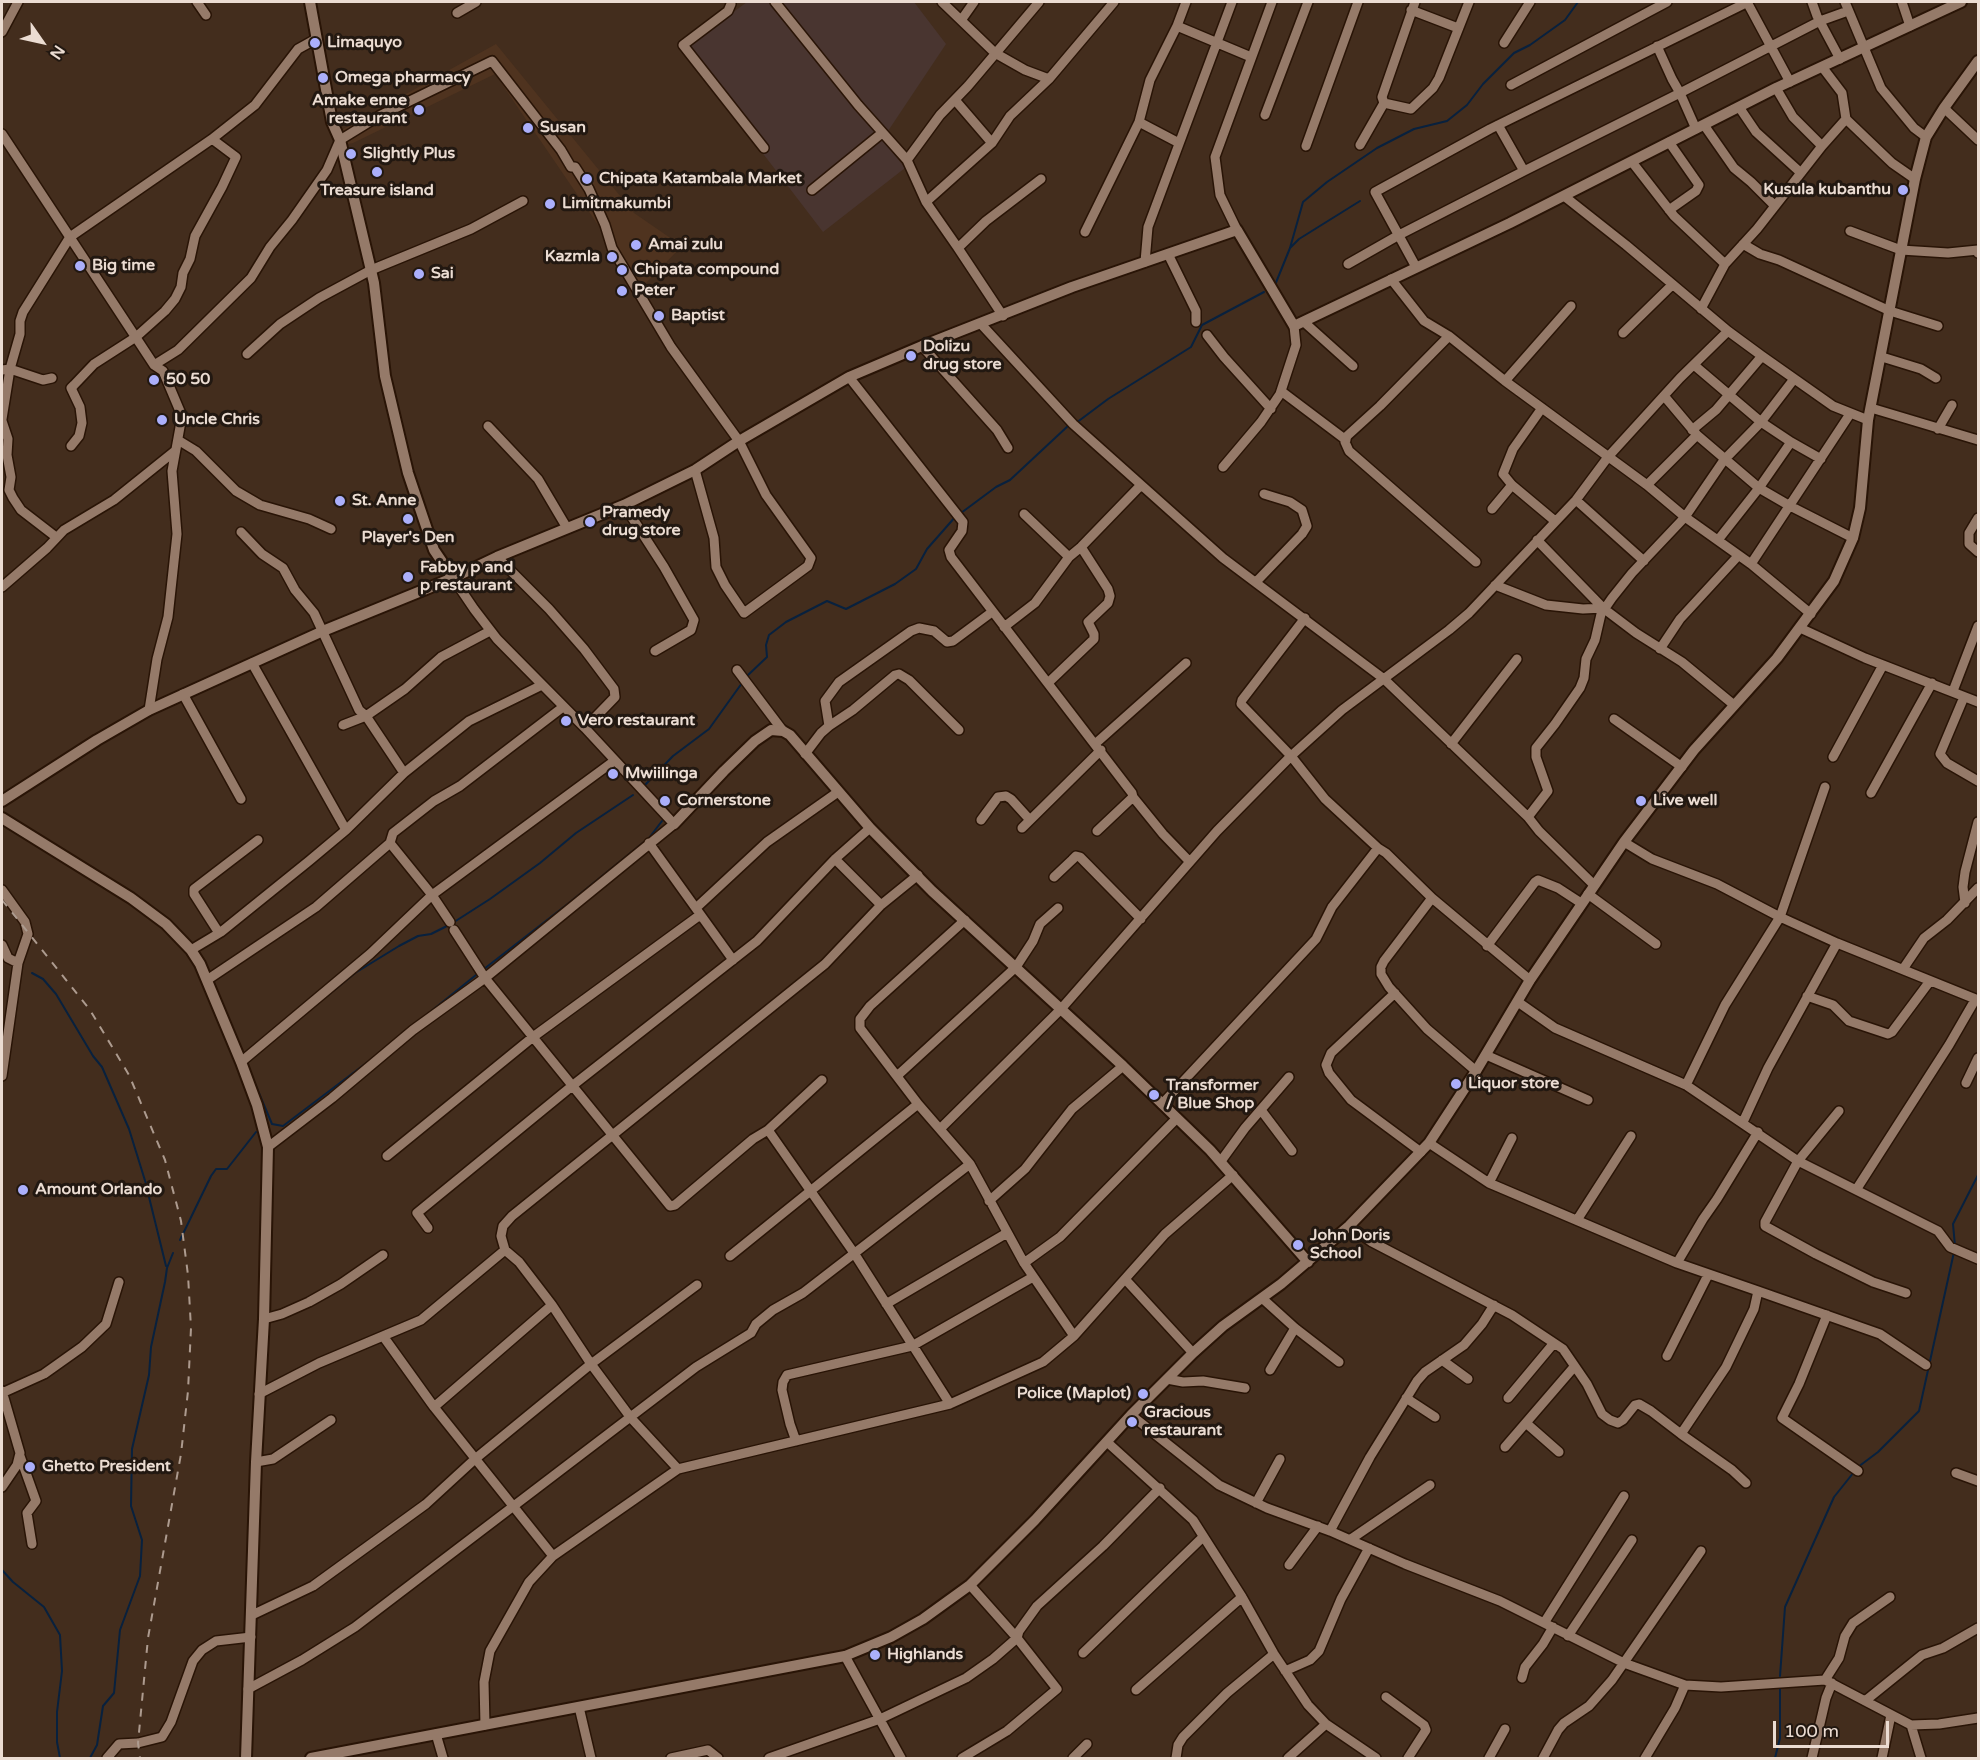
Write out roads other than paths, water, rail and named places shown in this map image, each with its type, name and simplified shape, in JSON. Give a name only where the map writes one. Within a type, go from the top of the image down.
[{"type":"street","points":[[2,32],[18,2]]},
{"type":"street","points":[[197,2],[206,15]]},
{"type":"street","points":[[309,2],[332,122],[340,140],[371,270],[385,376],[408,473],[435,550],[490,631],[585,728],[674,824]]},
{"type":"street","points":[[456,13],[476,2]]},
{"type":"street","points":[[731,2],[728,11],[683,45],[764,148]]},
{"type":"street","points":[[775,2],[882,133],[907,160],[926,202],[1003,316]]},
{"type":"street","points":[[942,2],[995,53],[1025,70],[1049,78]]},
{"type":"street","points":[[962,19],[974,2]]},
{"type":"street","points":[[907,160],[940,114],[955,100],[1039,2]]},
{"type":"street","points":[[926,202],[992,143],[1010,116],[1049,78],[1114,2]]},
{"type":"street","points":[[1085,232],[1139,122],[1150,80],[1177,26],[1186,2]]},
{"type":"street","points":[[1145,262],[1148,227],[1232,2]]},
{"type":"street","points":[[1272,2],[1215,157],[1220,195],[1237,230],[1299,324],[1353,366]]},
{"type":"street","points":[[1265,115],[1308,2]]},
{"type":"street","points":[[1306,146],[1358,2]]},
{"type":"street","points":[[1384,103],[1406,109],[1415,107],[1433,88],[1469,2]]},
{"type":"street","points":[[1504,43],[1530,2]]},
{"type":"street","points":[[1511,85],[1666,2]]},
{"type":"street","points":[[1416,267],[1375,192],[1498,125],[1657,46],[1731,5],[1748,2],[1790,82]]},
{"type":"street","points":[[1812,2],[1840,60]]},
{"type":"street","points":[[1902,2],[1910,26]]},
{"type":"street","points":[[1299,324],[1564,196],[1776,88],[1910,26],[1940,7],[1961,2]]},
{"type":"street","points":[[1359,145],[1384,103],[1382,97],[1413,6],[1458,28]]},
{"type":"street","points":[[1348,264],[1399,235],[1847,6],[1881,88],[1914,128],[1926,137]]},
{"type":"street","points":[[1177,26],[1251,57]]},
{"type":"street","points":[[56,537],[21,510],[9,489],[11,477],[7,455],[8,439],[2,420],[6,370],[20,334],[23,312],[70,237],[212,139],[255,105],[298,49],[316,39]]},
{"type":"street","points":[[1657,46],[1700,127],[1734,168],[1775,206]]},
{"type":"street","points":[[311,1758],[844,1656],[891,1637],[923,1619],[969,1585],[1035,1520],[1131,1415],[1193,1353],[1223,1326],[1263,1299],[1349,1226],[1429,1143],[1476,1071],[1530,980],[1624,842],[1682,767],[1777,658],[1834,581],[1853,538],[1860,508],[1870,414],[1915,179],[1926,137],[1978,61]]},
{"type":"street","points":[[154,365],[177,350],[251,278],[270,247],[327,170],[340,140],[380,116],[492,62],[561,150],[571,167],[575,167],[589,189],[612,248],[671,347],[739,441],[766,495],[811,558],[808,566],[744,613],[716,567],[714,538],[695,470]]},
{"type":"street","points":[[1823,68],[1842,93],[1846,119],[1892,163],[1915,179]]},
{"type":"street","points":[[1776,88],[1793,117],[1822,146]]},
{"type":"street","points":[[955,100],[992,143]]},
{"type":"street","points":[[1739,107],[1756,132],[1801,173]]},
{"type":"street","points":[[1944,108],[1978,140]]},
{"type":"street","points":[[1701,309],[1725,264],[1846,119]]},
{"type":"street","points":[[1139,122],[1179,143]]},
{"type":"street","points":[[1498,125],[1524,171]]},
{"type":"street","points":[[812,190],[882,133]]},
{"type":"street","points":[[2,134],[154,365],[163,371],[182,416],[172,471],[177,534],[168,617],[157,659],[149,710]]},
{"type":"street","points":[[71,446],[79,436],[82,423],[80,407],[71,388],[94,364],[136,337],[165,311],[181,287],[195,236],[236,157],[212,139]]},
{"type":"street","points":[[1669,142],[1699,185],[1696,191],[1669,210]]},
{"type":"street","points":[[1632,162],[1669,210],[1725,264]]},
{"type":"street","points":[[958,248],[986,221],[1041,180]]},
{"type":"street","points":[[1564,196],[1728,332],[1833,406],[1850,414],[1870,414],[1978,440]]},
{"type":"street","points":[[247,354],[280,324],[319,298],[371,270],[471,229],[523,201]]},
{"type":"street","points":[[2,801],[97,740],[149,710],[323,631],[624,505],[695,470],[739,441],[849,377],[1072,287],[1237,230]]},
{"type":"street","points":[[1850,231],[1901,250],[1959,253],[1978,251]]},
{"type":"street","points":[[1743,244],[1761,255],[1779,260],[1890,311],[1938,326]]},
{"type":"street","points":[[1168,254],[1196,311],[1196,322]]},
{"type":"street","points":[[1391,279],[1424,321],[1449,336],[1505,381],[1647,485],[1685,517],[1751,564],[1811,614]]},
{"type":"street","points":[[1623,333],[1672,285]]},
{"type":"street","points":[[1505,381],[1571,306]]},
{"type":"street","points":[[981,324],[1056,408],[1223,558],[1384,678],[1528,817],[1588,894],[1656,944]]},
{"type":"street","points":[[1223,467],[1271,409],[1281,391],[1296,345],[1299,324]]},
{"type":"street","points":[[940,1129],[1061,1009],[1217,831],[1291,756],[1342,710],[1449,630],[1576,500],[1608,457],[1728,332]]},
{"type":"street","points":[[1207,335],[1271,409]]},
{"type":"street","points":[[1346,440],[1347,436],[1449,336]]},
{"type":"street","points":[[922,346],[997,430],[1008,448]]},
{"type":"street","points":[[1647,485],[1729,396],[1762,356]]},
{"type":"street","points":[[1882,357],[1921,369],[1936,378]]},
{"type":"street","points":[[1694,365],[1761,422],[1821,459]]},
{"type":"street","points":[[6,370],[43,380],[52,378]]},
{"type":"street","points":[[849,377],[963,522],[962,531],[951,545],[949,554],[1133,796],[1163,834],[1190,862]]},
{"type":"street","points":[[1528,817],[1548,791],[1536,757],[1536,748],[1580,688],[1584,678],[1586,659],[1595,640],[1598,621],[1604,608],[1685,517],[1724,460],[1761,422],[1794,379]]},
{"type":"street","points":[[1281,391],[1346,440],[1349,451],[1476,562]]},
{"type":"street","points":[[1665,397],[1695,432],[1724,460],[1759,488],[1853,538]]},
{"type":"street","points":[[1938,429],[1952,405]]},
{"type":"street","points":[[1542,408],[1513,449],[1504,476],[1555,521]]},
{"type":"street","points":[[1751,564],[1850,414]]},
{"type":"street","points":[[488,426],[538,478],[567,528]]},
{"type":"street","points":[[178,440],[196,451],[236,490],[260,505],[299,516],[331,529]]},
{"type":"street","points":[[1718,540],[1759,488],[1791,442]]},
{"type":"street","points":[[2,587],[69,526],[105,507],[175,451]]},
{"type":"street","points":[[1004,627],[1035,603],[1069,557],[1141,485]]},
{"type":"street","points":[[1492,509],[1512,485]]},
{"type":"street","points":[[1256,582],[1307,526],[1302,510],[1290,502],[1264,494]]},
{"type":"street","points":[[1576,500],[1644,561]]},
{"type":"street","points":[[624,505],[664,567],[694,620],[691,630],[655,651]]},
{"type":"street","points":[[1024,514],[1069,557]]},
{"type":"street","points":[[1978,518],[1969,533],[1969,544],[1978,552]]},
{"type":"street","points":[[241,532],[262,554],[283,568],[295,590],[314,613],[359,710],[366,716],[404,773]]},
{"type":"street","points":[[1537,540],[1604,608],[1660,649],[1682,662],[1734,705]]},
{"type":"street","points":[[1048,682],[1094,639],[1088,622],[1107,603],[1110,596],[1108,589],[1081,547]]},
{"type":"street","points":[[1660,649],[1680,619],[1738,556]]},
{"type":"street","points":[[497,557],[549,609],[584,649],[614,689],[615,697],[585,728]]},
{"type":"street","points":[[1495,585],[1546,605],[1583,609],[1604,608]]},
{"type":"street","points":[[829,726],[825,701],[834,687],[911,631],[919,628],[934,631],[947,642],[953,641],[992,612]]},
{"type":"street","points":[[1305,618],[1241,702],[1291,756],[1325,799],[1432,898],[1530,980]]},
{"type":"street","points":[[1953,691],[1978,626]]},
{"type":"street","points":[[1800,628],[1883,665],[1978,702]]},
{"type":"street","points":[[343,725],[366,716],[405,688],[441,657],[490,631]]},
{"type":"street","points":[[1450,744],[1517,659]]},
{"type":"street","points":[[252,663],[346,830]]},
{"type":"street","points":[[1022,828],[1098,747],[1186,663]]},
{"type":"street","points":[[1833,757],[1883,665]]},
{"type":"street","points":[[737,670],[783,731],[790,735],[870,828],[932,891],[1123,1066],[1221,1161],[1308,1262]]},
{"type":"street","points":[[805,754],[829,726],[899,674],[909,680],[958,730]]},
{"type":"street","points":[[1871,793],[1932,683]]},
{"type":"street","points":[[192,950],[219,933],[346,830],[404,773],[469,721],[542,685]]},
{"type":"street","points":[[183,694],[242,799]]},
{"type":"street","points":[[1964,697],[1940,754],[1947,764],[1978,780]]},
{"type":"street","points":[[207,980],[316,908],[390,843],[393,833],[434,801],[460,786],[563,707]]},
{"type":"street","points":[[1614,719],[1682,767]]},
{"type":"street","points":[[268,1147],[332,1098],[413,1030],[485,978],[674,824],[755,741],[771,730],[783,731]]},
{"type":"street","points":[[241,1062],[370,954],[432,895],[614,761]]},
{"type":"street","points":[[1686,1085],[1725,1005],[1780,917],[1826,787]]},
{"type":"street","points":[[387,1156],[533,1037],[698,911],[767,842],[838,792]]},
{"type":"street","points":[[981,820],[998,797],[1006,796],[1030,820]]},
{"type":"street","points":[[1097,831],[1133,796]]},
{"type":"street","points":[[2,818],[131,898],[166,924],[192,950],[241,1062],[257,1105],[268,1147],[264,1319],[256,1462],[246,1758]]},
{"type":"street","points":[[1965,903],[1963,892],[1965,872],[1978,822]]},
{"type":"street","points":[[428,1228],[417,1213],[572,1086],[764,934],[835,859],[870,828]]},
{"type":"street","points":[[219,933],[194,894],[194,889],[258,840]]},
{"type":"street","points":[[1624,842],[1652,859],[1717,884],[1780,917],[1837,943],[1977,1000],[1856,1190]]},
{"type":"street","points":[[390,843],[432,895],[485,978],[670,1206],[675,1205],[753,1139],[768,1130],[822,1080]]},
{"type":"street","points":[[649,843],[733,960]]},
{"type":"street","points":[[1162,1104],[1316,939],[1332,907],[1378,848]]},
{"type":"street","points":[[1054,877],[1076,856],[1080,857],[1141,918]]},
{"type":"street","points":[[835,859],[881,905]]},
{"type":"street","points":[[678,1469],[631,1418],[591,1364],[552,1305],[519,1262],[505,1250],[501,1236],[504,1226],[512,1216],[825,964],[881,905],[918,875]]},
{"type":"street","points":[[1487,946],[1538,880],[1558,888],[1588,894]]},
{"type":"street","points":[[1903,969],[1929,934],[1965,903],[1978,888]]},
{"type":"street","points":[[2,890],[27,926],[28,934],[18,963],[2,1076]]},
{"type":"street","points":[[1432,898],[1381,967],[1381,974],[1427,1029],[1476,1071]]},
{"type":"street","points":[[897,1077],[1016,967],[1033,941],[1040,924],[1058,908]]},
{"type":"street","points":[[965,920],[870,1006],[860,1019],[860,1028],[918,1104],[970,1164],[1033,1278],[1074,1336]]},
{"type":"street","points":[[1743,1122],[1768,1068],[1837,943]]},
{"type":"street","points":[[2,945],[8,958],[18,963]]},
{"type":"street","points":[[1807,996],[1833,1005],[1849,1021],[1888,1034],[1892,1032],[1930,981]]},
{"type":"street","points":[[1395,993],[1331,1053],[1326,1065],[1329,1073],[1351,1100],[1421,1152]]},
{"type":"street","points":[[1518,1002],[1556,1028],[1686,1085],[1798,1161],[1938,1231],[1950,1247],[1978,1259]]},
{"type":"street","points":[[1486,1054],[1588,1100]]},
{"type":"street","points":[[1966,1083],[1978,1058]]},
{"type":"street","points":[[990,1201],[1024,1169],[1072,1108],[1123,1066]]},
{"type":"street","points":[[1221,1161],[1245,1128],[1289,1077]]},
{"type":"street","points":[[730,1256],[918,1104]]},
{"type":"street","points":[[1261,1110],[1292,1151]]},
{"type":"street","points":[[1839,1111],[1798,1161],[1765,1222],[1767,1229],[1873,1281],[1906,1293]]},
{"type":"street","points":[[1024,1263],[1060,1237],[1177,1118]]},
{"type":"street","points":[[768,1130],[854,1253],[950,1404]]},
{"type":"street","points":[[1677,1263],[1702,1219],[1758,1132]]},
{"type":"street","points":[[1577,1220],[1631,1136]]},
{"type":"street","points":[[1489,1183],[1512,1138]]},
{"type":"street","points":[[1429,1143],[1489,1183],[1708,1275],[1880,1334],[1926,1365]]},
{"type":"street","points":[[248,1689],[302,1660],[355,1627],[696,1367],[751,1333],[756,1324],[773,1310],[803,1293],[970,1164]]},
{"type":"street","points":[[485,1725],[484,1682],[490,1651],[529,1582],[553,1556],[678,1469],[950,1404],[1042,1362],[1074,1336],[1166,1234],[1233,1175]]},
{"type":"street","points":[[1349,1226],[1372,1242],[1494,1305],[1554,1343],[1569,1355],[1602,1413],[1610,1420],[1618,1423],[1635,1405],[1639,1404],[1732,1470],[1746,1483]]},
{"type":"street","points":[[886,1304],[1007,1233]]},
{"type":"street","points":[[260,1394],[319,1363],[421,1320],[505,1250]]},
{"type":"street","points":[[264,1319],[309,1302],[341,1284],[383,1255]]},
{"type":"street","points":[[1667,1356],[1708,1275]]},
{"type":"street","points":[[796,1441],[782,1390],[787,1375],[912,1346],[1033,1278]]},
{"type":"street","points":[[1125,1279],[1193,1353]]},
{"type":"street","points":[[32,1544],[27,1513],[36,1501],[2,1392],[44,1374],[82,1347],[106,1323],[118,1282]]},
{"type":"street","points":[[252,1615],[313,1586],[426,1504],[475,1459],[591,1364],[697,1286]]},
{"type":"street","points":[[1681,1434],[1726,1367],[1754,1309],[1758,1291]]},
{"type":"street","points":[[1263,1299],[1295,1328],[1339,1362]]},
{"type":"street","points":[[434,1407],[552,1305]]},
{"type":"street","points":[[1330,1531],[1370,1457],[1406,1398],[1425,1372],[1464,1345],[1494,1305]]},
{"type":"street","points":[[1827,1315],[1799,1384],[1782,1418],[1858,1471]]},
{"type":"street","points":[[1270,1370],[1295,1328]]},
{"type":"street","points":[[383,1336],[434,1407],[553,1556]]},
{"type":"street","points":[[1508,1398],[1554,1343]]},
{"type":"street","points":[[1442,1360],[1468,1379]]},
{"type":"street","points":[[1505,1447],[1574,1367]]},
{"type":"street","points":[[1167,1379],[1183,1382],[1203,1381],[1245,1388]]},
{"type":"street","points":[[1406,1398],[1435,1417]]},
{"type":"street","points":[[1131,1415],[1219,1485],[1256,1503],[1351,1539],[1405,1564],[1500,1601],[1624,1663],[1685,1684],[1721,1687],[1829,1681],[1911,1725],[1940,1724],[1978,1718]]},
{"type":"street","points":[[256,1462],[273,1459],[332,1420]]},
{"type":"street","points":[[1526,1423],[1559,1452]]},
{"type":"street","points":[[1107,1442],[1193,1520],[1242,1597],[1274,1654],[1308,1705],[1326,1724],[1376,1758]]},
{"type":"street","points":[[2,1487],[17,1465],[20,1453]]},
{"type":"street","points":[[1256,1503],[1280,1459]]},
{"type":"street","points":[[1956,1473],[1978,1481]]},
{"type":"street","points":[[1351,1539],[1430,1485]]},
{"type":"street","points":[[769,1758],[880,1719],[966,1678],[1017,1638],[1019,1631],[1037,1606],[1103,1546],[1160,1488]]},
{"type":"street","points":[[1522,1677],[1525,1667],[1543,1644],[1548,1625],[1624,1496]]},
{"type":"street","points":[[1288,1565],[1318,1526]]},
{"type":"street","points":[[1083,1653],[1203,1537]]},
{"type":"street","points":[[1568,1636],[1632,1540]]},
{"type":"street","points":[[1286,1671],[1310,1660],[1319,1652],[1341,1599],[1369,1548]]},
{"type":"street","points":[[1543,1758],[1558,1730],[1599,1696],[1701,1551]]},
{"type":"street","points":[[962,1758],[1007,1731],[1057,1689],[1017,1638],[969,1585]]},
{"type":"street","points":[[1136,1690],[1242,1597]]},
{"type":"street","points":[[1812,1758],[1829,1681],[1845,1636],[1853,1623],[1890,1597]]},
{"type":"street","points":[[1864,1701],[1922,1655],[1943,1648],[1978,1628]]},
{"type":"street","points":[[107,1758],[119,1744],[138,1743],[162,1737],[171,1722],[193,1661],[202,1650],[216,1641],[251,1637]]},
{"type":"street","points":[[1176,1758],[1178,1745],[1183,1737],[1227,1693],[1274,1654]]},
{"type":"street","points":[[844,1656],[901,1758]]},
{"type":"street","points":[[1645,1758],[1675,1708],[1685,1684]]},
{"type":"street","points":[[1386,1697],[1424,1725],[1426,1730],[1408,1758]]},
{"type":"street","points":[[579,1707],[591,1758]]},
{"type":"street","points":[[1882,1758],[1891,1715]]},
{"type":"street","points":[[1288,1758],[1326,1724]]},
{"type":"street","points":[[1911,1725],[1921,1758]]},
{"type":"street","points":[[1489,1758],[1505,1729]]},
{"type":"street","points":[[436,1734],[443,1758]]},
{"type":"street","points":[[1073,1758],[1087,1744]]},
{"type":"street","points":[[671,1758],[708,1750],[718,1758]]},
{"type":"waterway","points":[[1275,285],[1290,248],[1303,202],[1327,182],[1377,148],[1414,129],[1447,121],[1467,105],[1483,84],[1514,53],[1530,45],[1565,20],[1578,2]]},
{"type":"waterway","points":[[1290,248],[1299,239],[1360,201]]},
{"type":"waterway","points":[[1076,423],[1108,399],[1191,347],[1202,325],[1264,292]]},
{"type":"waterway","points":[[961,513],[996,487],[1010,480],[1069,425]]},
{"type":"waterway","points":[[747,676],[767,657],[766,645],[769,635],[786,622],[827,601],[846,609],[895,584],[916,569],[927,549],[956,516]]},
{"type":"waterway","points":[[645,785],[673,756],[709,729],[742,683]]},
{"type":"waterway","points":[[327,996],[355,973],[399,946],[418,936],[431,934],[451,924],[490,899],[540,863],[576,833],[633,795]]},
{"type":"waterway","points":[[484,969],[649,838],[662,821]]},
{"type":"waterway","points":[[32,973],[43,979],[56,994],[102,1067],[129,1129],[147,1187]]},
{"type":"waterway","points":[[424,1017],[476,975]]},
{"type":"waterway","points":[[250,1072],[272,1124],[283,1126],[373,1058]]},
{"type":"waterway","points":[[180,1240],[211,1176],[216,1169],[227,1169],[256,1132]]},
{"type":"waterway","points":[[1955,1246],[1953,1224],[1978,1175]]},
{"type":"waterway","points":[[148,1193],[166,1266]]},
{"type":"waterway","points":[[1858,1467],[1878,1452],[1919,1411],[1954,1252]]},
{"type":"waterway","points":[[90,1758],[97,1745],[103,1706],[114,1693],[120,1630],[140,1576],[142,1540],[131,1506],[132,1449],[149,1375],[151,1347],[167,1268],[173,1253]]},
{"type":"waterway","points":[[1780,1676],[1785,1607],[1834,1497],[1854,1472]]},
{"type":"waterway","points":[[2,1570],[44,1607],[60,1635],[62,1671],[57,1712],[57,1742],[60,1758]]},
{"type":"waterway","points":[[1775,1758],[1780,1738],[1780,1686]]},
{"type":"railway","points":[[2,900],[90,1010],[129,1075],[165,1160],[181,1221],[188,1275],[191,1328],[188,1391],[181,1454],[148,1638],[138,1743],[140,1758]]},
{"type":"place","name":"Limaquyo","points":[[315,43]]},
{"type":"place","name":"Omega pharmacy","points":[[323,78]]},
{"type":"place","name":"Amake enne restaurant","points":[[419,110]]},
{"type":"place","name":"Susan","points":[[528,128]]},
{"type":"place","name":"Slightly Plus","points":[[351,154]]},
{"type":"place","name":"Treasure island","points":[[377,172]]},
{"type":"place","name":"Chipata Katambala Market","points":[[587,179]]},
{"type":"place","name":"Kusula kubanthu","points":[[1903,190]]},
{"type":"place","name":"Limitmakumbi","points":[[550,204]]},
{"type":"place","name":"Amai zulu","points":[[636,245]]},
{"type":"place","name":"Kazmla","points":[[612,257]]},
{"type":"place","name":"Big time","points":[[80,266]]},
{"type":"place","name":"Chipata compound","points":[[622,270]]},
{"type":"place","name":"Sai","points":[[419,274]]},
{"type":"place","name":"Peter","points":[[622,291]]},
{"type":"place","name":"Baptist","points":[[659,316]]},
{"type":"place","name":"Dolizu drug store","points":[[911,356]]},
{"type":"place","name":"50 50","points":[[154,380]]},
{"type":"place","name":"Uncle Chris","points":[[162,420]]},
{"type":"place","name":"St. Anne","points":[[340,501]]},
{"type":"place","name":"Player's Den","points":[[408,519]]},
{"type":"place","name":"Pramedy drug store","points":[[590,522]]},
{"type":"place","name":"Fabby p and p restaurant","points":[[408,577]]},
{"type":"place","name":"Vero restaurant","points":[[566,721]]},
{"type":"place","name":"Mwiilinga","points":[[613,774]]},
{"type":"place","name":"Cornerstone","points":[[665,801]]},
{"type":"place","name":"Live well","points":[[1641,801]]},
{"type":"place","name":"Liquor store","points":[[1456,1084]]},
{"type":"place","name":"Transformer / Blue Shop","points":[[1154,1095]]},
{"type":"place","name":"Amount Orlando","points":[[23,1190]]},
{"type":"place","name":"John Doris School","points":[[1298,1245]]},
{"type":"place","name":"Police (Maplot)","points":[[1143,1394]]},
{"type":"place","name":"Gracious restaurant","points":[[1132,1422]]},
{"type":"place","name":"Ghetto President","points":[[30,1467]]},
{"type":"place","name":"Highlands","points":[[875,1655]]}]
